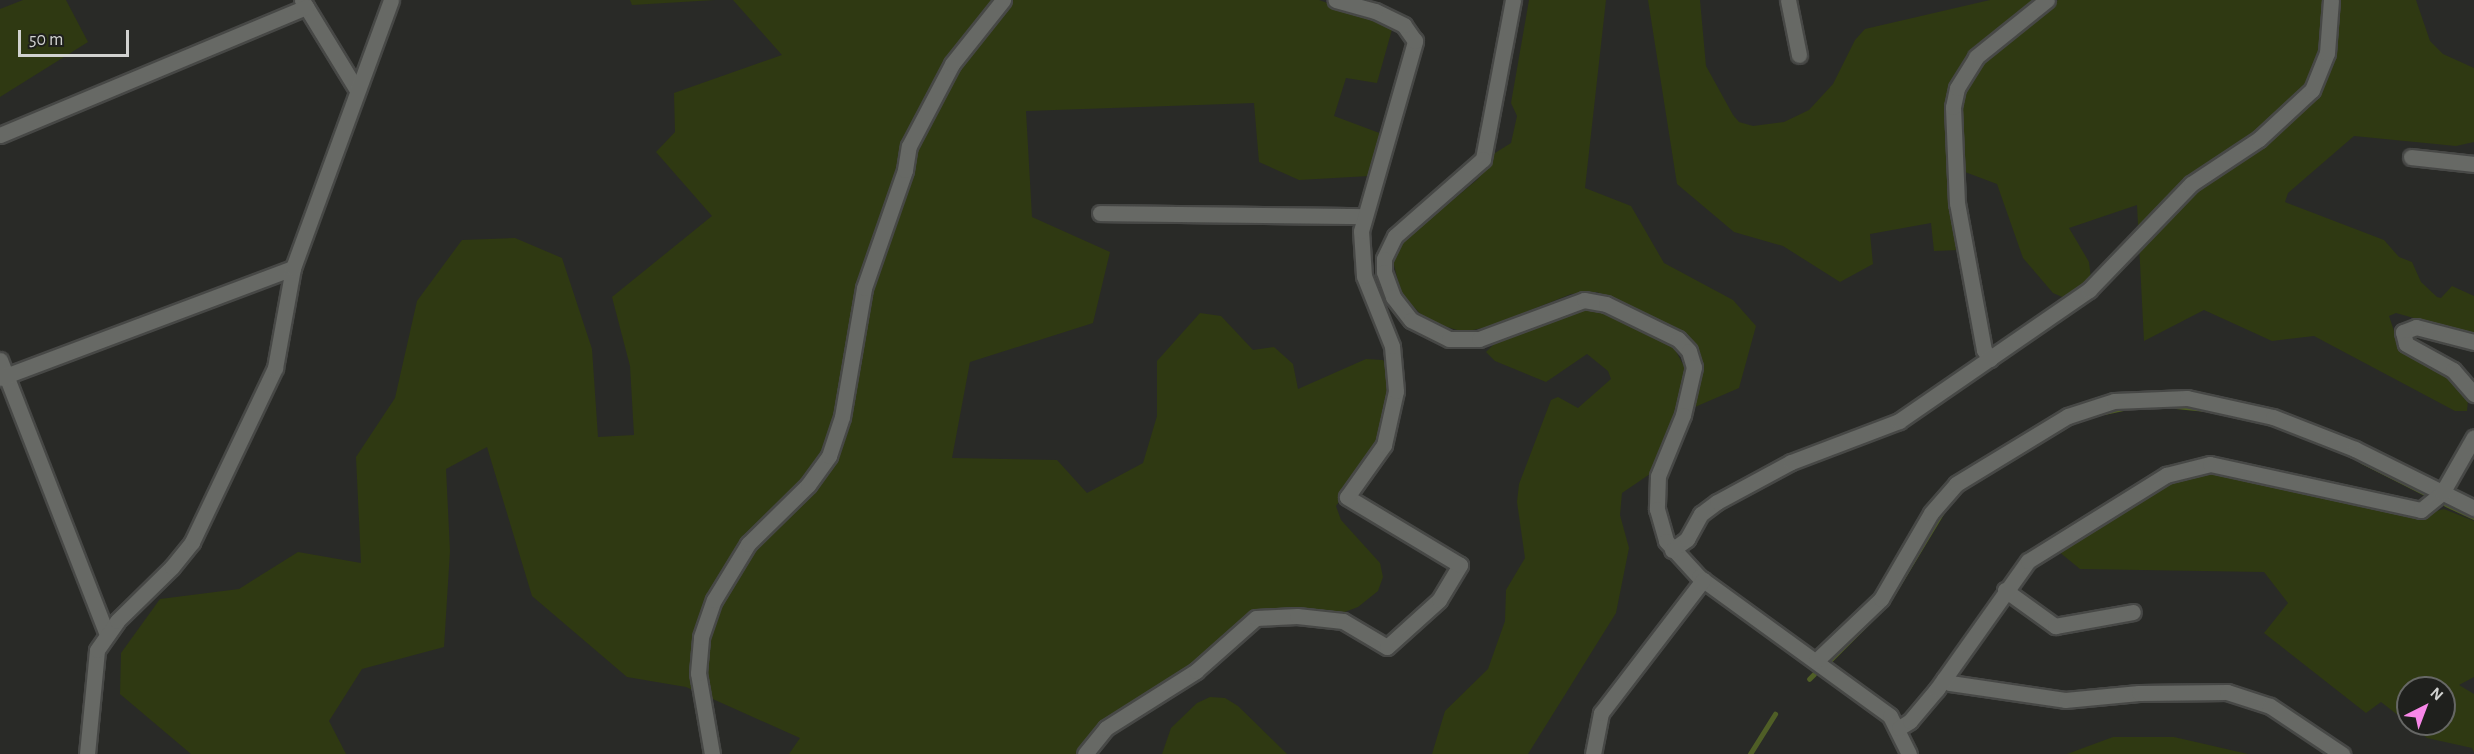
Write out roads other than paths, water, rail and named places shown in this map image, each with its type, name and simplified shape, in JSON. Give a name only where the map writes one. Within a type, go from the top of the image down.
[{"type":"street","points":[[87,754],[97,650],[107,634],[172,567],[209,512],[275,368],[293,268],[391,0]]},
{"type":"street","points":[[712,754],[698,673],[701,637],[714,600],[748,544],[813,480],[829,456],[842,417],[864,288],[904,170],[909,146],[952,64],[1003,0]]},
{"type":"street","points":[[1085,754],[1106,728],[1210,661],[1256,618],[1298,616],[1343,621],[1387,647],[1439,600],[1460,565],[1347,497],[1384,445],[1397,376],[1392,346],[1368,291],[1361,261],[1363,216],[1415,41],[1404,25],[1375,11],[1335,0]]},
{"type":"street","points":[[1512,0],[1483,159],[1395,237],[1384,259],[1387,284],[1401,309],[1435,335],[1479,339],[1584,300],[1606,304],[1684,345],[1692,359],[1693,376],[1656,492],[1660,525],[1672,550],[1703,580],[1879,706],[1899,728],[1909,754]]},
{"type":"street","points":[[1788,0],[1799,55]]},
{"type":"street","points":[[1990,359],[1984,350],[1957,203],[1953,106],[1965,72],[1976,57],[2047,0]]},
{"type":"street","points":[[1672,550],[1687,539],[1701,514],[1717,502],[1791,462],[1892,424],[2089,290],[2191,184],[2244,150],[2299,104],[2322,72],[2327,53],[2331,0]]},
{"type":"street","points":[[0,135],[304,4],[357,90]]},
{"type":"street","points":[[2411,157],[2474,164]]},
{"type":"street","points":[[1100,213],[1363,216]]},
{"type":"street","points":[[1361,261],[1384,259]]},
{"type":"street","points":[[4,378],[293,268]]},
{"type":"street","points":[[2474,342],[2416,327],[2403,332],[2406,344],[2453,370],[2474,394]]},
{"type":"street","points":[[0,360],[4,378],[107,634]]},
{"type":"street","points":[[1816,661],[1881,599],[1931,513],[1956,484],[2047,427],[2091,407],[2162,397],[2245,409],[2328,437],[2474,508]]},
{"type":"street","points":[[1899,728],[1910,720],[1944,679],[2005,590],[2038,554],[2166,475],[2195,465],[2226,466],[2414,509],[2427,506],[2442,493],[2474,437]]},
{"type":"street","points":[[1593,754],[1601,713],[1703,580]]},
{"type":"street","points":[[2005,590],[2055,626],[2133,612]]},
{"type":"street","points":[[1944,679],[2065,700],[2139,693],[2227,692],[2270,706],[2342,754]]},
{"type":"waterway","points":[[2176,406],[2203,409]]},
{"type":"waterway","points":[[2104,412],[2123,408]]},
{"type":"waterway","points":[[2362,461],[2429,495]]},
{"type":"waterway","points":[[2446,504],[2474,517]]},
{"type":"waterway","points":[[1829,661],[1887,603],[1943,510]]},
{"type":"waterway","points":[[1809,679],[1814,674]]},
{"type":"waterway","points":[[1750,754],[1775,714]]}]
